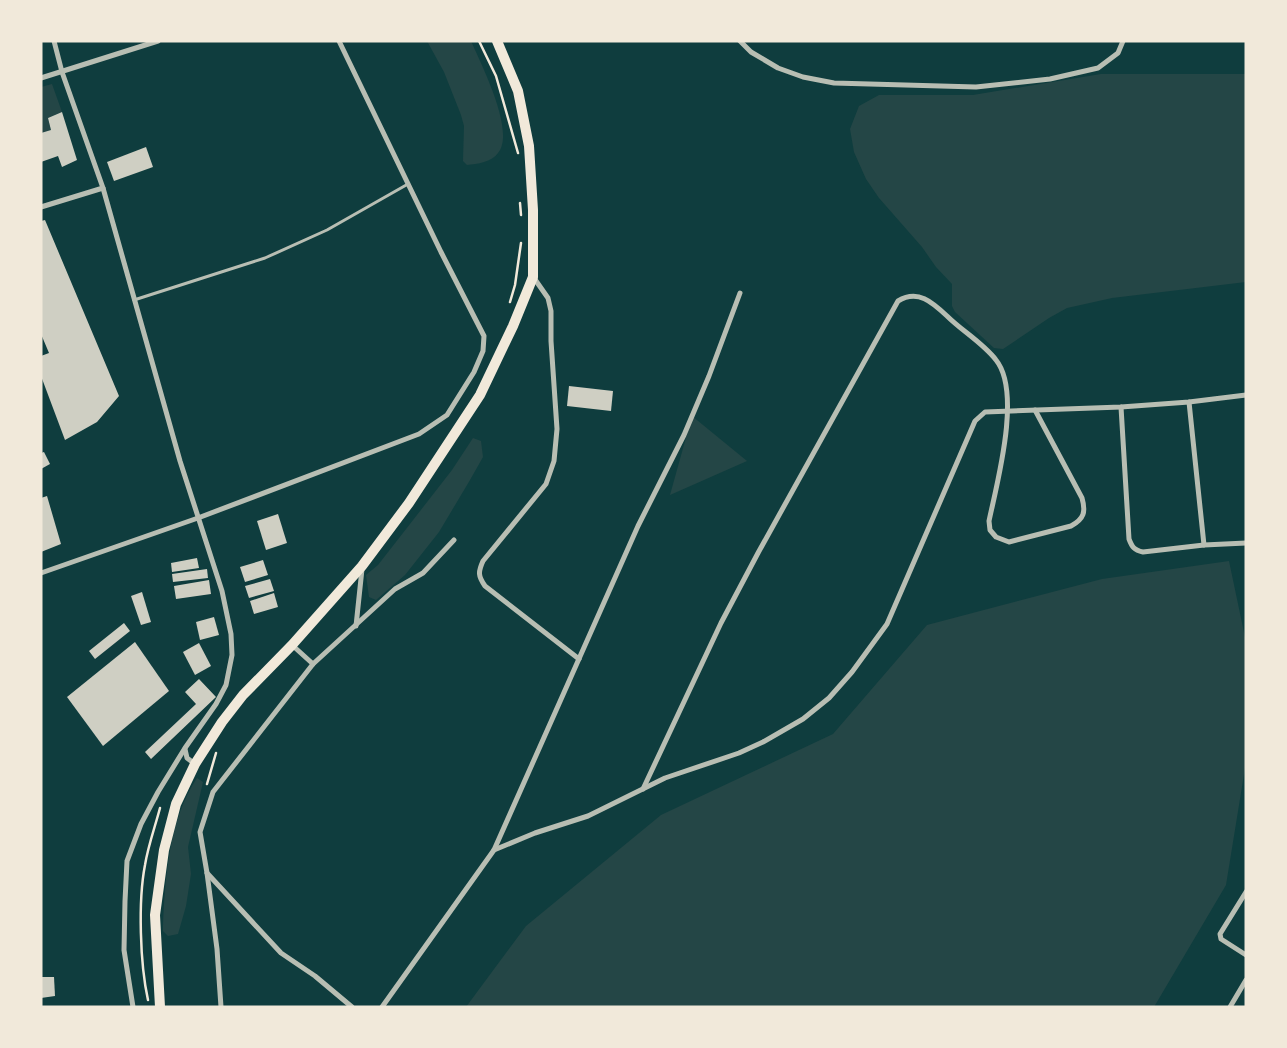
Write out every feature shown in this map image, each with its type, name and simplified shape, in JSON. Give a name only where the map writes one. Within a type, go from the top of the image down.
[{"type":"highway","points":[[160,1007],[155,915],[164,850],[176,804],[195,764],[222,722],[243,695],[292,645],[362,566],[409,503],[480,395],[513,326],[533,277],[533,210],[529,146],[518,91],[496,41]]},
{"type":"street","points":[[54,41],[62,72],[103,188],[133,300],[153,362],[180,461],[222,591],[231,634],[232,656],[226,685],[216,704],[185,748],[141,824],[128,861],[124,950],[133,1007]]},
{"type":"street","points":[[41,78],[158,41]]},
{"type":"street","points":[[41,573],[198,518],[419,434],[447,415],[474,372],[483,351],[484,336],[408,184],[340,41]]},
{"type":"street","points":[[740,41],[752,52],[778,68],[803,77],[834,83],[976,86],[1050,79],[1098,68],[1118,53],[1123,41]]},
{"type":"street","points":[[41,207],[103,188]]},
{"type":"street","points":[[533,277],[548,298],[551,311],[551,341],[557,429],[554,461],[546,484],[489,552],[479,570],[479,577],[485,586],[579,659]]},
{"type":"street","points":[[382,1007],[494,850],[638,526],[684,435],[709,376],[740,292]]},
{"type":"street","points":[[643,788],[726,614],[898,301],[906,296],[916,295],[936,306],[990,354],[1002,368],[1009,411],[1003,456],[989,521],[990,530],[996,537],[1009,542],[1071,526],[1080,521],[1084,515],[1085,508],[1082,498],[1035,410]]},
{"type":"street","points":[[494,850],[535,833],[588,816],[665,778],[739,753],[763,742],[803,719],[829,698],[852,672],[887,624],[975,421],[985,412],[1121,407],[1189,402],[1246,395]]},
{"type":"street","points":[[1189,402],[1204,545]]},
{"type":"street","points":[[1121,407],[1129,539],[1132,546],[1136,550],[1143,552],[1204,545],[1246,543]]},
{"type":"street","points":[[221,1007],[217,949],[200,832],[213,792],[313,664],[395,589],[424,572],[454,540]]},
{"type":"street","points":[[356,626],[362,566]]},
{"type":"street","points":[[292,645],[313,664]]},
{"type":"street","points":[[185,748],[187,758],[195,764]]},
{"type":"street","points":[[207,873],[281,952],[352,1007]]},
{"type":"street","points":[[1246,892],[1220,934],[1221,939],[1246,955]]},
{"type":"street","points":[[1230,1007],[1246,980]]},
{"type":"lane","points":[[133,300],[265,258],[327,230],[408,184]]},
{"type":"path","points":[[479,41],[496,76],[518,154]]},
{"type":"path","points":[[520,200],[521,218]]},
{"type":"path","points":[[509,303],[515,285],[522,237]]},
{"type":"path","points":[[207,786],[216,751]]},
{"type":"path","points":[[149,1007],[143,961],[141,910],[144,865],[161,804]]},
{"type":"shaded area","points":[[427,41],[471,41],[489,81],[500,114],[503,130],[502,143],[498,153],[492,159],[467,165],[463,161],[464,126],[461,115],[444,72]]},
{"type":"shaded area","points":[[1101,74],[1246,74],[1246,282],[1112,298],[1067,308],[1003,349],[994,348],[955,312],[952,306],[952,284],[879,198],[866,179],[854,152],[850,129],[859,106],[879,95],[973,95]]},
{"type":"shaded area","points":[[52,84],[62,112],[48,118],[51,130],[41,133],[41,87]]},
{"type":"shaded area","points":[[692,416],[747,461],[670,495]]},
{"type":"shaded area","points":[[473,438],[481,441],[483,457],[439,532],[405,575],[376,600],[369,597],[366,575],[378,565],[452,470]]},
{"type":"shaded area","points":[[1229,561],[1246,642],[1246,762],[1226,885],[1154,1007],[466,1007],[526,926],[661,815],[833,734],[927,625],[1102,579]]},
{"type":"shaded area","points":[[197,778],[203,782],[188,847],[191,874],[186,906],[178,934],[168,936],[163,931],[163,926],[170,849],[180,812]]},
{"type":"building","points":[[62,112],[77,160],[62,167],[58,156],[41,162],[41,133],[51,130],[48,118]]},
{"type":"building","points":[[146,147],[153,167],[114,181],[107,162]]},
{"type":"building","points":[[45,220],[119,396],[97,422],[65,440],[41,376],[41,356],[49,353],[41,334],[41,221]]},
{"type":"building","points":[[569,386],[613,391],[611,411],[567,406]]},
{"type":"building","points":[[44,452],[50,464],[41,469],[41,453]]},
{"type":"building","points":[[47,496],[61,544],[41,552],[41,498]]},
{"type":"building","points":[[278,514],[287,543],[266,550],[257,521]]},
{"type":"building","points":[[197,558],[199,568],[172,572],[171,563]]},
{"type":"building","points":[[263,560],[268,575],[245,582],[240,567]]},
{"type":"building","points":[[207,569],[208,578],[173,582],[172,574]]},
{"type":"building","points":[[270,579],[274,591],[249,598],[245,586]]},
{"type":"building","points":[[209,580],[211,594],[176,599],[174,586]]},
{"type":"building","points":[[142,592],[151,622],[141,625],[131,596]]},
{"type":"building","points":[[274,593],[278,607],[254,614],[250,601]]},
{"type":"building","points":[[214,617],[219,635],[200,640],[196,622]]},
{"type":"building","points":[[124,623],[130,631],[95,659],[89,651]]},
{"type":"building","points":[[135,642],[169,691],[103,746],[67,697]]},
{"type":"building","points":[[199,643],[211,666],[195,675],[183,652]]},
{"type":"building","points":[[199,679],[216,697],[151,759],[145,752],[196,704],[185,692]]},
{"type":"building","points":[[41,977],[54,977],[55,996],[41,998]]}]
